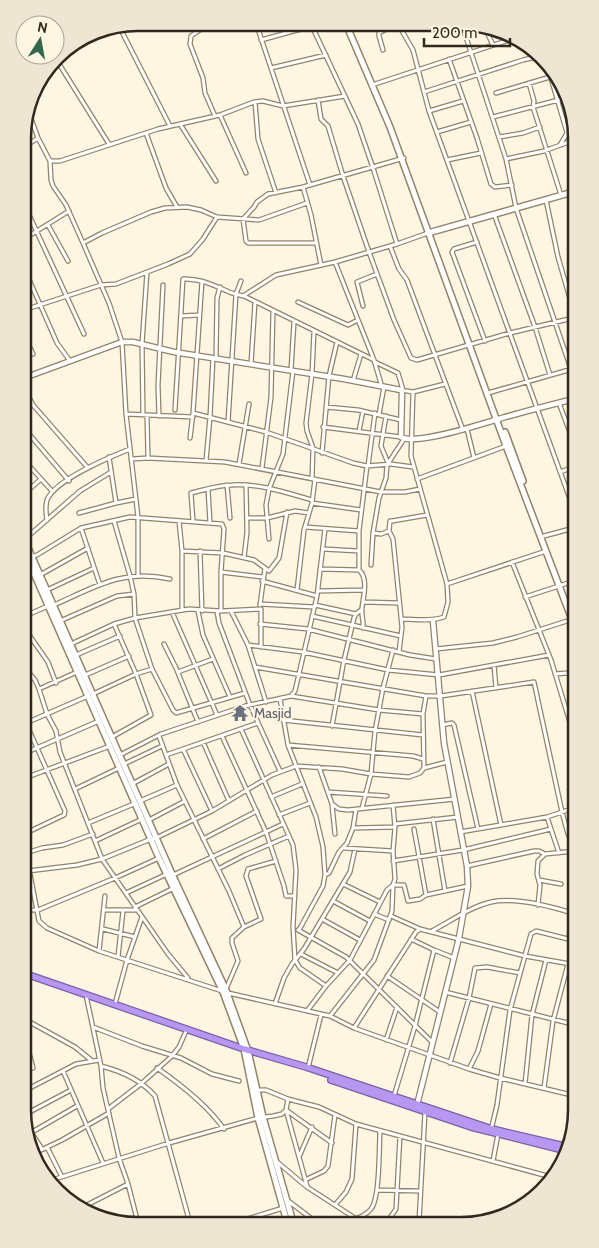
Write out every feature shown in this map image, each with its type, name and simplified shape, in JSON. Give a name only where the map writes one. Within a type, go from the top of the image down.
[{"type":"highway","points":[[31,976],[246,1050],[308,1068],[491,1131]]},
{"type":"highway","points":[[285,1062],[425,1112],[560,1149]]},
{"type":"highway","points":[[499,1133],[562,1146]]},
{"type":"main road","points":[[351,31],[403,159],[568,604]]},
{"type":"main road","points":[[430,232],[568,193]]},
{"type":"main road","points":[[499,419],[506,446],[561,585]]},
{"type":"main road","points":[[31,563],[39,575],[50,605],[60,620],[76,656],[81,674]]},
{"type":"main road","points":[[31,565],[112,737],[120,755],[122,766],[170,875],[226,991],[246,1050],[257,1090],[261,1118],[276,1161],[291,1217]]},
{"type":"main road","points":[[91,695],[99,721],[110,746],[132,784],[138,802]]},
{"type":"main road","points":[[154,838],[159,858],[170,875],[174,888],[226,991]]},
{"type":"main road","points":[[246,1050],[286,1217]]},
{"type":"street","points":[[198,31],[191,36],[190,44],[203,78],[205,93],[215,116]]},
{"type":"street","points":[[258,31],[310,185]]},
{"type":"street","points":[[261,40],[291,31]]},
{"type":"street","points":[[314,31],[358,124],[374,168],[397,244]]},
{"type":"street","points":[[383,31],[379,33],[379,36],[383,50]]},
{"type":"street","points":[[402,31],[413,50],[429,110],[568,494]]},
{"type":"street","points":[[465,31],[506,159],[516,208],[568,358]]},
{"type":"street","points":[[122,33],[170,126]]},
{"type":"street","points":[[488,35],[492,45]]},
{"type":"street","points":[[374,84],[505,41]]},
{"type":"street","points":[[270,68],[326,55]]},
{"type":"street","points":[[424,92],[531,58]]},
{"type":"street","points":[[448,59],[493,186],[512,185]]},
{"type":"street","points":[[60,66],[110,144]]},
{"type":"street","points":[[496,93],[549,77]]},
{"type":"street","points":[[551,81],[568,139]]},
{"type":"street","points":[[529,84],[534,102],[533,107],[561,195]]},
{"type":"street","points":[[50,162],[170,126],[220,115],[263,100],[283,106],[344,96]]},
{"type":"street","points":[[318,100],[321,119],[328,126],[369,252],[394,320],[411,358],[417,360],[510,333],[568,319]]},
{"type":"street","points":[[429,110],[463,100]]},
{"type":"street","points":[[493,117],[560,100]]},
{"type":"street","points":[[255,102],[258,139],[276,193]]},
{"type":"street","points":[[220,115],[246,173]]},
{"type":"street","points":[[437,132],[471,122]]},
{"type":"street","points":[[33,123],[50,162],[51,180],[84,242],[122,342],[126,414],[138,516],[138,575]]},
{"type":"street","points":[[180,124],[216,181]]},
{"type":"street","points":[[499,137],[540,126]]},
{"type":"street","points":[[146,133],[166,188],[177,207]]},
{"type":"street","points":[[559,146],[566,133]]},
{"type":"street","points":[[31,142],[38,138]]},
{"type":"street","points":[[506,159],[548,150],[568,142]]},
{"type":"street","points":[[447,160],[481,153]]},
{"type":"street","points":[[243,219],[257,202],[268,194],[310,185],[403,159]]},
{"type":"street","points":[[302,187],[321,265]]},
{"type":"street","points":[[546,199],[558,257],[568,292]]},
{"type":"street","points":[[84,242],[151,212],[177,207],[201,210],[217,217],[259,220],[307,203]]},
{"type":"street","points":[[31,234],[69,212]]},
{"type":"street","points":[[494,214],[535,327],[550,375]]},
{"type":"street","points":[[31,307],[101,285],[116,284],[190,254],[203,239],[217,217]]},
{"type":"street","points":[[243,219],[246,241],[248,243],[316,243]]},
{"type":"street","points":[[31,220],[84,334]]},
{"type":"street","points":[[48,224],[68,261]]},
{"type":"street","points":[[243,296],[276,276],[335,262],[397,244],[430,232]]},
{"type":"street","points":[[477,242],[454,249],[452,252],[485,341]]},
{"type":"street","points":[[390,246],[399,269],[407,280],[474,458]]},
{"type":"street","points":[[335,262],[383,387],[372,433],[359,531],[359,570],[363,574],[364,590],[364,602],[361,610],[363,628]]},
{"type":"street","points":[[142,414],[142,344],[147,272]]},
{"type":"street","points":[[363,306],[357,282],[377,274]]},
{"type":"street","points":[[175,410],[184,280],[194,279],[202,281],[243,296],[398,373],[402,390],[402,438],[388,464],[381,492],[373,533],[371,565]]},
{"type":"street","points":[[190,438],[202,281]]},
{"type":"street","points":[[228,422],[236,294],[241,281]]},
{"type":"street","points":[[31,284],[57,343],[71,362]]},
{"type":"street","points":[[158,416],[163,284]]},
{"type":"street","points":[[206,461],[215,358],[217,298],[220,287]]},
{"type":"street","points":[[251,364],[255,302]]},
{"type":"street","points":[[298,302],[343,324],[350,325],[358,320]]},
{"type":"street","points":[[262,468],[271,397],[273,311]]},
{"type":"street","points":[[181,316],[199,315]]},
{"type":"street","points":[[269,539],[266,505],[269,489],[277,471],[285,440],[292,370],[294,322]]},
{"type":"street","points":[[297,590],[304,527],[312,501],[313,448],[306,423],[312,374],[314,331]]},
{"type":"street","points":[[31,376],[122,342],[142,344],[196,356],[329,376],[413,392],[445,384]]},
{"type":"street","points":[[322,453],[329,376],[337,342]]},
{"type":"street","points":[[31,350],[33,354]]},
{"type":"street","points":[[353,381],[361,354]]},
{"type":"street","points":[[489,392],[568,370]]},
{"type":"street","points":[[401,619],[433,620],[444,617],[448,602],[447,584],[411,456],[413,392]]},
{"type":"street","points":[[31,401],[88,468]]},
{"type":"street","points":[[323,427],[382,434],[412,440],[465,430],[568,401]]},
{"type":"street","points":[[559,403],[568,427]]},
{"type":"street","points":[[240,464],[249,404]]},
{"type":"street","points":[[326,407],[363,411],[401,420]]},
{"type":"street","points":[[359,431],[363,411]]},
{"type":"street","points":[[126,414],[210,417],[266,432],[313,448],[322,453],[367,466],[388,464],[413,467]]},
{"type":"street","points":[[147,415],[148,458]]},
{"type":"street","points":[[386,416],[380,446],[388,464]]},
{"type":"street","points":[[31,436],[69,480]]},
{"type":"street","points":[[417,479],[506,446]]},
{"type":"street","points":[[47,520],[46,506],[52,491],[88,468],[130,449]]},
{"type":"street","points":[[109,457],[116,503]]},
{"type":"street","points":[[131,460],[148,458],[240,464],[381,492],[405,492],[420,489]]},
{"type":"street","points":[[31,468],[52,491]]},
{"type":"street","points":[[560,472],[568,469]]},
{"type":"street","points":[[31,535],[80,491],[111,472]]},
{"type":"street","points":[[31,488],[41,479]]},
{"type":"street","points":[[192,521],[191,494],[227,485],[246,485],[269,489],[312,501],[361,510]]},
{"type":"street","points":[[227,485],[230,518]]},
{"type":"street","points":[[244,558],[247,532],[246,485]]},
{"type":"street","points":[[208,489],[210,523]]},
{"type":"street","points":[[79,513],[136,499]]},
{"type":"street","points":[[247,518],[267,518],[295,510],[309,513]]},
{"type":"street","points":[[182,550],[223,554],[254,560],[269,571],[279,558],[287,512]]},
{"type":"street","points":[[399,652],[401,619],[393,539],[388,531],[390,521],[427,515]]},
{"type":"street","points":[[31,556],[81,528],[138,516],[161,521],[192,521],[222,524],[224,529],[219,623],[250,705],[280,771]]},
{"type":"street","points":[[114,521],[134,594],[135,618],[152,669],[174,712],[246,693]]},
{"type":"street","points":[[179,521],[182,550],[182,610]]},
{"type":"street","points":[[304,527],[359,531]]},
{"type":"street","points":[[81,528],[100,585]]},
{"type":"street","points":[[291,696],[295,691],[317,596],[325,529]]},
{"type":"street","points":[[544,536],[568,530]]},
{"type":"street","points":[[373,533],[381,534],[388,531]]},
{"type":"street","points":[[39,575],[88,548]]},
{"type":"street","points":[[323,549],[359,552]]},
{"type":"street","points":[[200,551],[200,611],[203,635],[230,697]]},
{"type":"street","points":[[447,584],[546,551]]},
{"type":"street","points":[[512,562],[555,674],[568,716]]},
{"type":"street","points":[[46,591],[94,568]]},
{"type":"street","points":[[260,647],[260,604],[265,568]]},
{"type":"street","points":[[320,569],[359,570]]},
{"type":"street","points":[[221,572],[263,579],[317,596]]},
{"type":"street","points":[[31,613],[118,578],[138,575],[170,579]]},
{"type":"street","points":[[525,597],[568,583]]},
{"type":"street","points":[[318,591],[364,590]]},
{"type":"street","points":[[60,620],[117,596],[134,594]]},
{"type":"street","points":[[364,602],[399,603]]},
{"type":"street","points":[[260,604],[314,606],[356,614]]},
{"type":"street","points":[[71,645],[114,624],[135,618],[182,610],[231,611],[261,609]]},
{"type":"street","points":[[332,726],[352,626],[356,614],[361,610]]},
{"type":"street","points":[[231,611],[248,645],[266,702]]},
{"type":"street","points":[[172,612],[217,715]]},
{"type":"street","points":[[312,616],[401,636]]},
{"type":"street","points":[[417,1105],[459,938],[468,886],[442,725],[433,620]]},
{"type":"street","points":[[436,649],[493,643],[568,621]]},
{"type":"street","points":[[112,737],[151,715],[136,674],[114,624]]},
{"type":"street","points":[[260,624],[308,629],[399,652],[437,659]]},
{"type":"street","points":[[76,656],[120,636]]},
{"type":"street","points":[[31,638],[48,662],[56,682]]},
{"type":"street","points":[[164,644],[178,672],[198,722]]},
{"type":"street","points":[[248,645],[303,652],[388,670],[438,675],[548,655]]},
{"type":"street","points":[[362,808],[371,774],[375,731],[383,688],[393,650]]},
{"type":"street","points":[[39,689],[128,656]]},
{"type":"street","points":[[178,672],[214,659]]},
{"type":"street","points":[[494,665],[496,688]]},
{"type":"street","points":[[254,667],[426,696],[441,696],[531,682],[536,684],[568,834]]},
{"type":"street","points":[[31,721],[136,674],[152,669]]},
{"type":"street","points":[[555,674],[568,674]]},
{"type":"street","points":[[31,675],[39,689],[58,739],[60,752],[102,859],[168,954],[188,979]]},
{"type":"street","points":[[472,691],[501,825]]},
{"type":"street","points":[[120,755],[159,736],[217,715],[291,696],[379,710],[423,714]]},
{"type":"street","points":[[424,768],[423,714],[426,696]]},
{"type":"street","points":[[280,699],[288,745],[316,817],[323,848],[325,875],[323,886],[299,930]]},
{"type":"street","points":[[284,720],[423,735]]},
{"type":"street","points":[[31,750],[99,721]]},
{"type":"street","points":[[166,756],[258,723]]},
{"type":"street","points":[[442,725],[452,723],[454,725],[478,829]]},
{"type":"street","points":[[241,729],[293,845],[296,870],[295,960],[300,968],[326,986]]},
{"type":"street","points":[[31,734],[65,811],[64,815],[31,831]]},
{"type":"street","points":[[159,736],[177,785],[244,927]]},
{"type":"street","points":[[222,736],[271,843],[284,886],[284,894],[286,896],[295,896]]},
{"type":"street","points":[[203,742],[229,801]]},
{"type":"street","points":[[288,745],[413,756],[423,759]]},
{"type":"street","points":[[31,776],[110,746]]},
{"type":"street","points":[[75,789],[162,746]]},
{"type":"street","points":[[183,750],[212,811]]},
{"type":"street","points":[[31,871],[77,865],[102,859],[194,820],[280,771],[296,766],[409,777],[420,773],[424,768],[448,762]]},
{"type":"street","points":[[132,784],[169,764]]},
{"type":"street","points":[[319,767],[332,804],[335,834]]},
{"type":"street","points":[[271,797],[302,784]]},
{"type":"street","points":[[88,823],[177,785]]},
{"type":"street","points":[[328,792],[387,796]]},
{"type":"street","points":[[332,804],[339,809],[356,809],[455,799]]},
{"type":"street","points":[[95,841],[185,802]]},
{"type":"street","points":[[279,815],[310,803]]},
{"type":"street","points":[[330,1016],[364,975],[378,953],[390,918],[394,902],[393,851],[395,825],[393,805]]},
{"type":"street","points":[[325,875],[329,873],[347,843],[353,828],[356,809]]},
{"type":"street","points":[[460,832],[547,817],[568,810]]},
{"type":"street","points":[[203,839],[257,811]]},
{"type":"street","points":[[353,828],[458,817]]},
{"type":"street","points":[[547,817],[559,853]]},
{"type":"street","points":[[433,820],[445,891]]},
{"type":"street","points":[[126,893],[212,858],[283,824]]},
{"type":"street","points":[[414,829],[426,895]]},
{"type":"street","points":[[393,861],[463,850],[551,829]]},
{"type":"street","points":[[31,851],[63,845],[93,834]]},
{"type":"street","points":[[218,870],[271,843],[290,836]]},
{"type":"street","points":[[343,848],[393,851]]},
{"type":"street","points":[[275,1004],[284,978],[312,937],[350,872],[355,849]]},
{"type":"street","points":[[466,866],[534,851],[545,854],[568,851]]},
{"type":"street","points":[[538,905],[540,885],[536,874],[538,861],[545,854]]},
{"type":"street","points":[[31,910],[38,910],[159,858]]},
{"type":"street","points":[[226,991],[238,962],[232,938],[244,927],[261,919],[246,876],[248,869],[276,861]]},
{"type":"street","points":[[539,880],[561,884]]},
{"type":"street","points":[[31,883],[40,921],[47,928],[100,951],[226,991],[330,1016],[354,1028],[469,1069],[568,1094]]},
{"type":"street","points":[[343,884],[380,902]]},
{"type":"street","points":[[307,1011],[326,986],[350,960],[386,890],[393,885],[404,885],[408,901],[468,886]]},
{"type":"street","points":[[104,910],[124,911],[136,908],[174,888]]},
{"type":"street","points":[[100,951],[106,896]]},
{"type":"street","points":[[333,901],[370,921]]},
{"type":"street","points":[[431,931],[464,912],[492,902],[511,901],[568,911]]},
{"type":"street","points":[[118,957],[124,911]]},
{"type":"street","points":[[374,914],[420,929],[525,956],[568,964],[553,1021],[544,1088]]},
{"type":"street","points":[[115,1004],[127,960],[142,917]]},
{"type":"street","points":[[322,919],[360,940]]},
{"type":"street","points":[[294,927],[350,960],[433,1042]]},
{"type":"street","points":[[103,929],[135,937]]},
{"type":"street","points":[[354,1028],[411,939],[420,929]]},
{"type":"street","points":[[491,1131],[510,1010],[533,932],[536,931],[568,940]]},
{"type":"street","points":[[411,939],[454,958]]},
{"type":"street","points":[[394,1097],[415,1026],[434,950]]},
{"type":"street","points":[[301,954],[338,973]]},
{"type":"street","points":[[525,1084],[532,1015],[546,960]]},
{"type":"street","points":[[450,1062],[469,998],[475,968],[487,967],[520,973]]},
{"type":"street","points":[[387,976],[441,1013]]},
{"type":"street","points":[[445,992],[568,1024]]},
{"type":"street","points":[[86,995],[101,1066],[108,1111],[136,1217]]},
{"type":"street","points":[[469,1069],[478,1051],[492,1003]]},
{"type":"street","points":[[386,1040],[397,1007]]},
{"type":"street","points":[[308,1068],[321,1015]]},
{"type":"street","points":[[31,1023],[75,1047],[91,1060]]},
{"type":"street","points":[[93,1026],[181,1058],[212,1074],[240,1081]]},
{"type":"street","points":[[39,1151],[62,1140],[88,1124],[142,1084],[172,1056],[179,1047],[187,1029]]},
{"type":"street","points":[[31,1087],[76,1064],[99,1060]]},
{"type":"street","points":[[31,1061],[33,1068]]},
{"type":"street","points":[[101,1066],[122,1073],[142,1084],[155,1096],[188,1217]]},
{"type":"street","points":[[157,1068],[174,1080],[216,1118],[224,1129]]},
{"type":"street","points":[[63,1071],[88,1124],[103,1163]]},
{"type":"street","points":[[31,1111],[71,1090]]},
{"type":"street","points":[[257,1090],[266,1090],[319,1108],[356,1124],[545,1175]]},
{"type":"street","points":[[288,1099],[286,1110],[307,1187]]},
{"type":"street","points":[[34,1131],[78,1106]]},
{"type":"street","points":[[57,1179],[169,1143],[282,1114],[286,1110]]},
{"type":"street","points":[[286,1110],[332,1143]]},
{"type":"street","points":[[419,1217],[425,1112]]},
{"type":"street","points":[[305,1180],[327,1169],[335,1115]]},
{"type":"street","points":[[335,1205],[346,1192],[352,1180],[356,1124]]},
{"type":"street","points":[[299,1158],[312,1127]]},
{"type":"street","points":[[360,1217],[372,1209],[376,1198],[380,1131]]},
{"type":"street","points":[[493,1161],[499,1133]]},
{"type":"street","points":[[390,1217],[396,1209],[400,1136]]},
{"type":"street","points":[[36,1139],[42,1149]]},
{"type":"street","points":[[47,1147],[62,1177]]},
{"type":"street","points":[[276,1161],[307,1187],[354,1217]]},
{"type":"street","points":[[88,1204],[128,1184]]},
{"type":"street","points":[[377,1190],[420,1191]]},
{"type":"street","points":[[286,1199],[309,1217]]},
{"type":"street","points":[[255,1217],[283,1208]]},
{"type":"place","name":"Masjid","points":[[240,713]]}]
